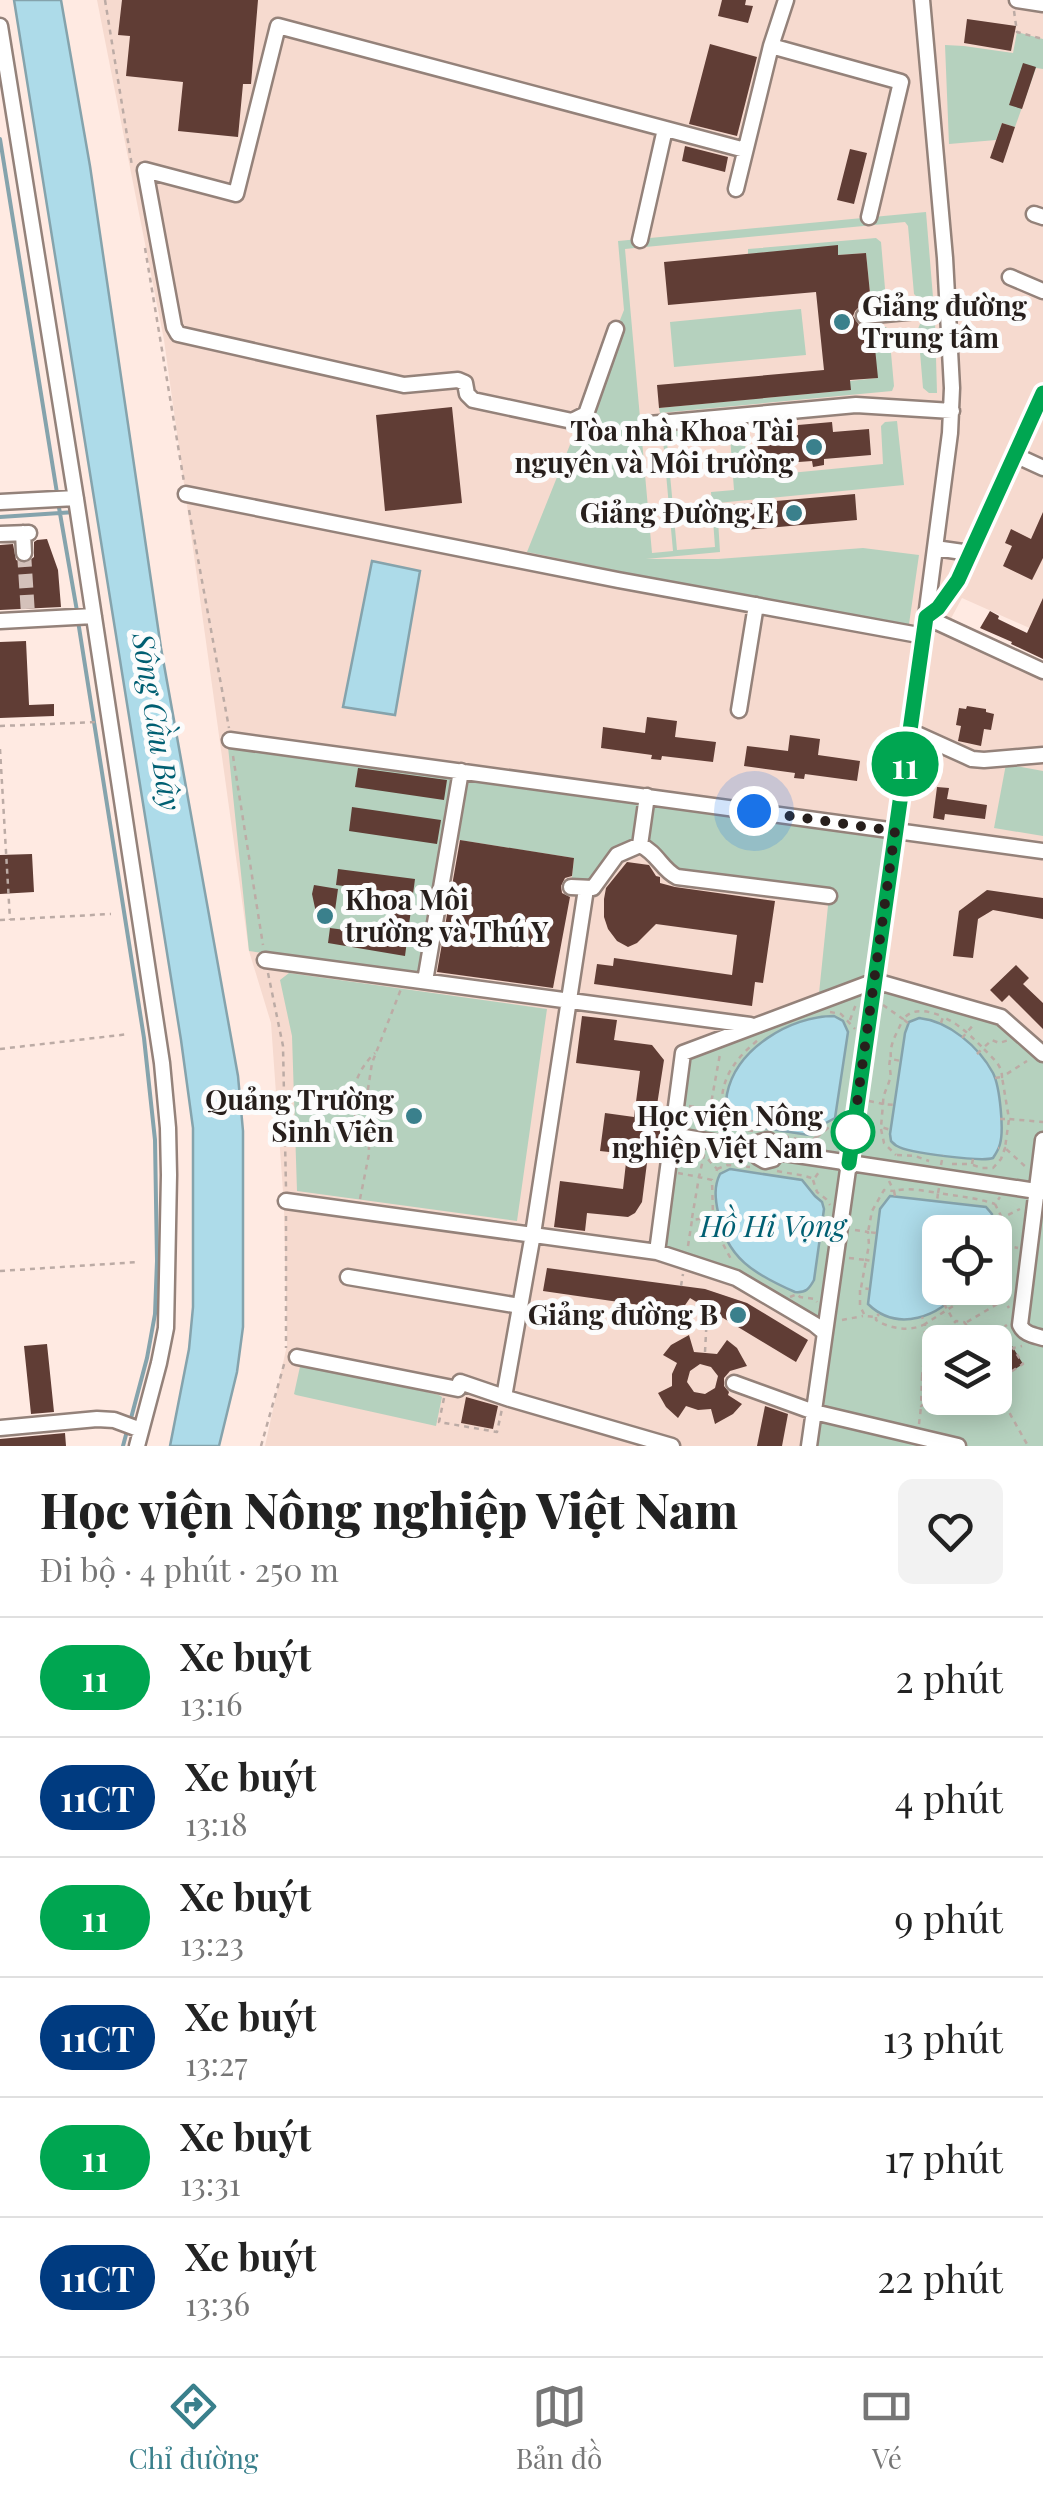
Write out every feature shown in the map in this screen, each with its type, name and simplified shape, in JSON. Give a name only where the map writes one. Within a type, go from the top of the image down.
[{"type":"street","points":[[736,189],[786,0]]},
{"type":"street","points":[[809,1446],[829,1328],[870,988],[924,636],[952,411],[948,308],[922,0]]},
{"type":"street","points":[[1015,0],[1043,4]]},
{"type":"street","points":[[0,26],[8,119],[82,537],[91,616],[154,998],[168,1128],[166,1328],[137,1446]]},
{"type":"street","points":[[616,329],[586,414],[572,421],[473,400],[465,383],[458,380],[404,384],[178,334],[146,170],[236,194],[278,26],[746,150]]},
{"type":"street","points":[[771,46],[902,82],[868,218]]},
{"type":"street","points":[[640,240],[665,129]]},
{"type":"street","points":[[1010,276],[1043,291]]},
{"type":"street","points":[[864,316],[948,308]]},
{"type":"street","points":[[926,617],[949,595],[1043,393]]},
{"type":"street","points":[[649,424],[856,405],[952,411]]},
{"type":"street","points":[[1028,426],[1043,433]]},
{"type":"street","points":[[1015,455],[1043,468]]},
{"type":"street","points":[[186,494],[924,636]]},
{"type":"street","points":[[0,502],[73,498]]},
{"type":"street","points":[[0,534],[26,533],[24,552]]},
{"type":"street","points":[[935,548],[970,553]]},
{"type":"street","points":[[738,710],[756,605]]},
{"type":"street","points":[[0,621],[91,616]]},
{"type":"street","points":[[926,617],[1043,671]]},
{"type":"street","points":[[910,731],[972,758],[1043,755]]},
{"type":"street","points":[[230,740],[1043,851]]},
{"type":"street","points":[[425,981],[460,771]]},
{"type":"street","points":[[640,845],[648,796]]},
{"type":"street","points":[[504,1397],[569,1000],[579,888],[593,888],[616,855],[640,845],[677,877],[829,896]]},
{"type":"street","points":[[265,960],[756,1026]]},
{"type":"street","points":[[657,1252],[683,1053],[870,988],[1001,1017],[1041,1053]]},
{"type":"street","points":[[672,1135],[756,1149],[760,1142],[768,1140],[822,1159],[889,1164],[1038,1191]]},
{"type":"street","points":[[1043,1140],[1018,1320],[1022,1330],[1043,1338]]},
{"type":"street","points":[[286,1200],[657,1252],[736,1278],[814,1324],[829,1328]]},
{"type":"street","points":[[348,1278],[520,1306]]},
{"type":"street","points":[[297,1358],[458,1390],[460,1382],[672,1446]]},
{"type":"street","points":[[734,1383],[814,1412],[958,1446]]},
{"type":"street","points":[[0,1428],[98,1419],[141,1430]]},
{"type":"path","points":[[105,0],[131,164]]},
{"type":"path","points":[[1015,0],[1017,32],[1043,38]]},
{"type":"path","points":[[144,238],[282,1046],[286,1350],[261,1446]]},
{"type":"path","points":[[0,726],[100,722]]},
{"type":"path","points":[[0,749],[10,920]]},
{"type":"path","points":[[0,920],[111,914]]},
{"type":"path","points":[[358,1210],[370,1147],[368,1088],[376,1052],[400,996],[402,978]]},
{"type":"path","points":[[850,1022],[870,988],[908,1023]]},
{"type":"path","points":[[800,1010],[841,1014],[858,1034]]},
{"type":"path","points":[[889,1164],[914,1156],[941,1164],[972,1162],[982,1168],[993,1168],[1001,1159],[1009,1119],[997,1062],[968,1032],[944,1017],[911,1012],[893,1036],[881,1138],[895,1193]]},
{"type":"path","points":[[941,1023],[944,1017]]},
{"type":"path","points":[[962,1038],[979,1020]]},
{"type":"path","points":[[756,1026],[760,1038],[738,1057],[727,1077],[722,1110],[724,1123],[731,1128],[756,1132]]},
{"type":"path","points":[[0,1049],[129,1034]]},
{"type":"path","points":[[991,1034],[992,1040]]},
{"type":"path","points":[[708,1131],[723,1038]]},
{"type":"path","points":[[992,1040],[1000,1043],[1008,1039],[1018,1050]]},
{"type":"path","points":[[977,1054],[992,1040]]},
{"type":"path","points":[[370,1147],[357,1127],[352,1094],[365,1062],[376,1052]]},
{"type":"path","points":[[996,1078],[1041,1053]]},
{"type":"path","points":[[892,1059],[901,1061]]},
{"type":"path","points":[[718,1066],[727,1077]]},
{"type":"path","points":[[861,1100],[895,1105]]},
{"type":"path","points":[[676,1104],[722,1110]]},
{"type":"path","points":[[778,1144],[788,1136],[805,1140],[815,1136],[844,1119],[847,1113]]},
{"type":"path","points":[[1000,1119],[1043,1122]]},
{"type":"path","points":[[881,1128],[891,1130]]},
{"type":"path","points":[[815,1136],[824,1150],[814,1179],[816,1192],[826,1198],[846,1229],[876,1233]]},
{"type":"path","points":[[998,1148],[1010,1151],[1038,1191],[1006,1215]]},
{"type":"path","points":[[686,1261],[704,1155],[716,1171],[727,1165],[757,1167]]},
{"type":"path","points":[[771,1169],[814,1179]]},
{"type":"path","points":[[668,1170],[712,1180],[714,1227],[737,1266]]},
{"type":"path","points":[[1000,1215],[995,1204],[1002,1186]]},
{"type":"path","points":[[865,1316],[860,1306],[860,1288],[872,1211],[878,1198],[884,1190],[895,1193],[905,1189],[938,1193],[937,1200]]},
{"type":"path","points":[[692,1220],[716,1221]]},
{"type":"path","points":[[1012,1246],[1030,1250]]},
{"type":"path","points":[[842,1257],[872,1261]]},
{"type":"path","points":[[0,1270],[139,1262]]},
{"type":"path","points":[[860,1288],[868,1289]]},
{"type":"path","points":[[829,1328],[865,1316],[878,1316],[882,1324],[899,1328],[919,1328],[952,1305]]},
{"type":"path","points":[[954,1322],[966,1323],[996,1305]]},
{"type":"path","points":[[1008,1305],[1018,1320],[1009,1325]]},
{"type":"path","points":[[946,1307],[953,1325]]},
{"type":"path","points":[[705,1352],[707,1314]]},
{"type":"path","points":[[922,1317],[926,1324]]},
{"type":"path","points":[[1012,1372],[1023,1364],[1013,1348],[1025,1345]]},
{"type":"path","points":[[922,1377],[922,1405]]},
{"type":"path","points":[[446,1387],[440,1422],[478,1429],[497,1432],[504,1397]]},
{"type":"path","points":[[1012,1415],[1028,1446]]},
{"type":"shaded area","name":"Học viện Nông nghiệp Việt Nam","points":[[97,0],[1043,0],[1043,634],[962,598],[947,626],[1043,671],[1043,1446],[265,1446],[287,1345],[284,1206],[271,1023],[249,951],[164,340]]},
{"type":"green space","points":[[1017,32],[1043,39],[1043,69],[1036,68],[1015,127],[1002,123],[996,140],[949,144],[945,45],[1013,53]]},
{"type":"green space","points":[[926,212],[933,297],[918,298],[914,294],[905,222],[625,249],[652,553],[673,551],[662,429],[684,427],[685,439],[667,442],[677,550],[715,547],[711,492],[734,490],[730,436],[692,439],[691,426],[743,421],[748,477],[883,464],[881,426],[897,421],[904,485],[717,503],[720,552],[646,559],[718,559],[863,548],[919,555],[908,631],[527,552],[624,310],[618,241]]},
{"type":"green space","points":[[876,238],[881,242],[886,300],[871,303],[866,253],[838,255],[838,246],[748,254],[748,249]]},
{"type":"green space","points":[[801,309],[806,355],[674,367],[670,322]]},
{"type":"green space","points":[[935,322],[937,393],[929,393],[923,388],[918,329],[920,324]]},
{"type":"green space","points":[[886,327],[892,391],[660,413],[659,408],[850,390],[850,381],[877,378],[873,328]]},
{"type":"green space","points":[[227,737],[894,829],[876,981],[1001,1017],[1043,1056],[1043,1446],[814,1446],[824,1406],[831,1334],[736,1278],[657,1252],[683,1053],[818,1003],[829,896],[677,877],[659,858],[628,848],[598,883],[571,887],[574,858],[453,839],[429,978],[249,951]]},
{"type":"green space","points":[[1006,764],[1043,771],[1043,836],[994,828]]},
{"type":"green space","name":"Quảng Trường Sinh Viên","points":[[289,973],[547,1009],[517,1221],[297,1191],[292,1036],[280,980]]},
{"type":"green space","points":[[301,1362],[439,1395],[442,1397],[436,1426],[296,1395]]},
{"type":"water","name":"Sông Cầu Bây","points":[[14,0],[61,0],[90,166],[161,648],[238,1076],[243,1131],[243,1327],[237,1372],[219,1446],[170,1446],[193,1307],[193,1128]]},
{"type":"water","points":[[372,561],[420,571],[395,715],[343,707]]},
{"type":"water","points":[[834,1016],[843,1021],[848,1032],[835,1118],[812,1135],[732,1123],[726,1109],[727,1094],[732,1078],[753,1050],[783,1029]]},
{"type":"water","points":[[919,1018],[941,1024],[962,1037],[993,1073],[1002,1129],[993,1158],[929,1154],[904,1149],[891,1141],[905,1033],[909,1022]]},
{"type":"water","name":"Hồ Hi Vọng","points":[[730,1169],[802,1180],[822,1202],[814,1280],[807,1290],[795,1292],[768,1279],[744,1263],[728,1242],[716,1192],[720,1174]]},
{"type":"water","points":[[890,1196],[986,1207],[992,1214],[922,1215],[922,1305],[944,1305],[942,1307],[918,1318],[905,1319],[892,1318],[868,1304],[880,1209]]},
{"type":"building","points":[[122,0],[258,0],[251,84],[243,84],[238,137],[178,131],[183,82],[126,76],[130,36],[118,35]]},
{"type":"building","points":[[722,0],[746,0],[745,5],[753,6],[748,23],[718,16]]},
{"type":"building","points":[[967,19],[1016,26],[1011,51],[964,43]]},
{"type":"building","points":[[710,44],[757,57],[737,136],[689,124]]},
{"type":"building","points":[[1023,63],[1036,67],[1022,109],[1009,105]]},
{"type":"building","points":[[1002,123],[1015,127],[1003,163],[990,158]]},
{"type":"building","points":[[685,146],[728,157],[725,172],[682,161]]},
{"type":"building","points":[[850,149],[867,153],[854,204],[837,200]]},
{"type":"building","name":"Giảng đường Trung tâm","points":[[838,245],[838,255],[866,253],[871,303],[862,304],[853,316],[859,325],[873,328],[878,378],[850,380],[851,390],[659,408],[657,385],[824,370],[816,292],[668,305],[664,262]]},
{"type":"building","points":[[452,407],[462,503],[385,511],[376,415]]},
{"type":"building","name":"Tòa nhà Khoa Tài nguyên và Môi trường","points":[[832,422],[833,432],[869,429],[871,455],[824,459],[824,465],[813,467],[812,461],[759,465],[757,439],[798,435],[798,425]]},
{"type":"building","name":"Giảng Đường E","points":[[855,494],[857,520],[733,531],[730,505]]},
{"type":"building","points":[[1043,512],[1043,558],[1032,580],[1003,566],[1012,546],[1005,543],[1011,529],[1031,539]]},
{"type":"building","points":[[47,539],[58,570],[61,607],[0,610],[0,545],[13,544],[16,560],[26,563],[34,557],[34,542]]},
{"type":"building","points":[[1043,598],[1043,659],[980,628],[990,611],[1027,633]]},
{"type":"building","points":[[26,641],[29,705],[54,704],[54,716],[0,718],[0,642]]},
{"type":"building","points":[[967,706],[994,714],[991,730],[984,729],[981,746],[958,741],[959,708]]},
{"type":"building","points":[[647,717],[677,721],[675,737],[716,742],[713,762],[662,756],[661,760],[651,759],[652,755],[601,748],[603,727],[645,733]]},
{"type":"building","points":[[790,735],[820,739],[818,755],[860,761],[857,781],[805,774],[804,779],[794,778],[795,773],[744,766],[747,746],[788,751]]},
{"type":"building","points":[[358,768],[447,780],[444,800],[355,787]]},
{"type":"building","points":[[937,787],[949,788],[947,799],[987,805],[985,819],[945,814],[944,820],[933,818]]},
{"type":"building","points":[[352,807],[441,820],[437,844],[349,831]]},
{"type":"building","points":[[460,840],[574,858],[572,876],[565,878],[561,886],[562,893],[570,897],[553,988],[437,972]]},
{"type":"building","points":[[32,854],[34,892],[0,894],[0,855]]},
{"type":"building","points":[[627,862],[649,865],[660,877],[660,883],[675,887],[775,901],[763,983],[755,982],[752,1006],[594,984],[597,964],[613,966],[614,958],[732,975],[737,935],[656,924],[628,947],[617,941],[604,917],[604,899],[606,888]]},
{"type":"building","name":"Khoa Môi trường và Thú Y","points":[[338,869],[415,879],[405,956],[328,943],[330,928],[390,936],[397,893],[336,885]]},
{"type":"building","points":[[314,885],[338,889],[333,925],[318,922]]},
{"type":"building","points":[[987,890],[1043,898],[1043,919],[993,910],[978,919],[973,958],[953,956],[959,911]]},
{"type":"building","points":[[1016,965],[1029,978],[1023,984],[1043,1003],[1043,1029],[1009,995],[1002,1002],[990,990]]},
{"type":"building","points":[[582,1016],[617,1020],[614,1040],[652,1045],[664,1060],[655,1118],[662,1120],[657,1155],[648,1155],[642,1202],[628,1217],[587,1213],[585,1231],[554,1227],[560,1181],[623,1189],[627,1154],[600,1151],[605,1113],[634,1117],[640,1071],[576,1063]]},
{"type":"building","name":"Giảng đường B","points":[[547,1268],[705,1289],[747,1303],[808,1340],[796,1362],[690,1298],[681,1311],[543,1291]]},
{"type":"building","points":[[689,1335],[694,1352],[717,1354],[727,1340],[737,1348],[747,1366],[730,1371],[724,1378],[728,1395],[742,1404],[733,1414],[715,1424],[711,1409],[686,1406],[678,1418],[666,1407],[658,1393],[672,1386],[677,1363],[663,1355],[671,1345]],"holes":[[[700,1364],[711,1367],[718,1376],[715,1388],[705,1394],[694,1392],[687,1382],[690,1371]]]},
{"type":"building","points":[[47,1344],[54,1412],[31,1414],[24,1346]]},
{"type":"building","points":[[1012,1346],[1023,1364],[1012,1371]]},
{"type":"building","points":[[466,1397],[498,1406],[493,1429],[461,1423]]},
{"type":"building","points":[[765,1406],[788,1414],[782,1446],[757,1446]]},
{"type":"building","points":[[65,1433],[66,1446],[0,1446],[0,1439]]},
{"type":"waterway","points":[[0,139],[57,493]]},
{"type":"waterway","points":[[58,502],[77,611]]},
{"type":"waterway","points":[[0,517],[75,512]]},
{"type":"waterway","points":[[78,621],[144,1038],[155,1140],[155,1314],[130,1422]]},
{"type":"waterway","points":[[123,1446],[127,1431]]},
{"type":"tunnel","points":[[24,553],[28,614]]},
{"type":"bus line","name":"11","points":[[849,1163],[926,617],[938,608],[958,580],[1043,393]]},
{"type":"place","name":"Giảng đường Trung tâm","points":[[842,322]]},
{"type":"place","name":"Tòa nhà Khoa Tài nguyên và Môi trường","points":[[814,447]]},
{"type":"place","name":"Giảng Đường E","points":[[794,513]]},
{"type":"place","name":"Khoa Môi trường và Thú Y","points":[[325,916]]},
{"type":"place","name":"Quảng Trường Sinh Viên","points":[[414,1116]]},
{"type":"place","name":"Học viện Nông nghiệp Việt Nam","points":[[853,1132]]},
{"type":"place","name":"Giảng đường B","points":[[738,1315]]},
{"type":"route","points":[[754,811],[895,831],[853,1132]]}]
